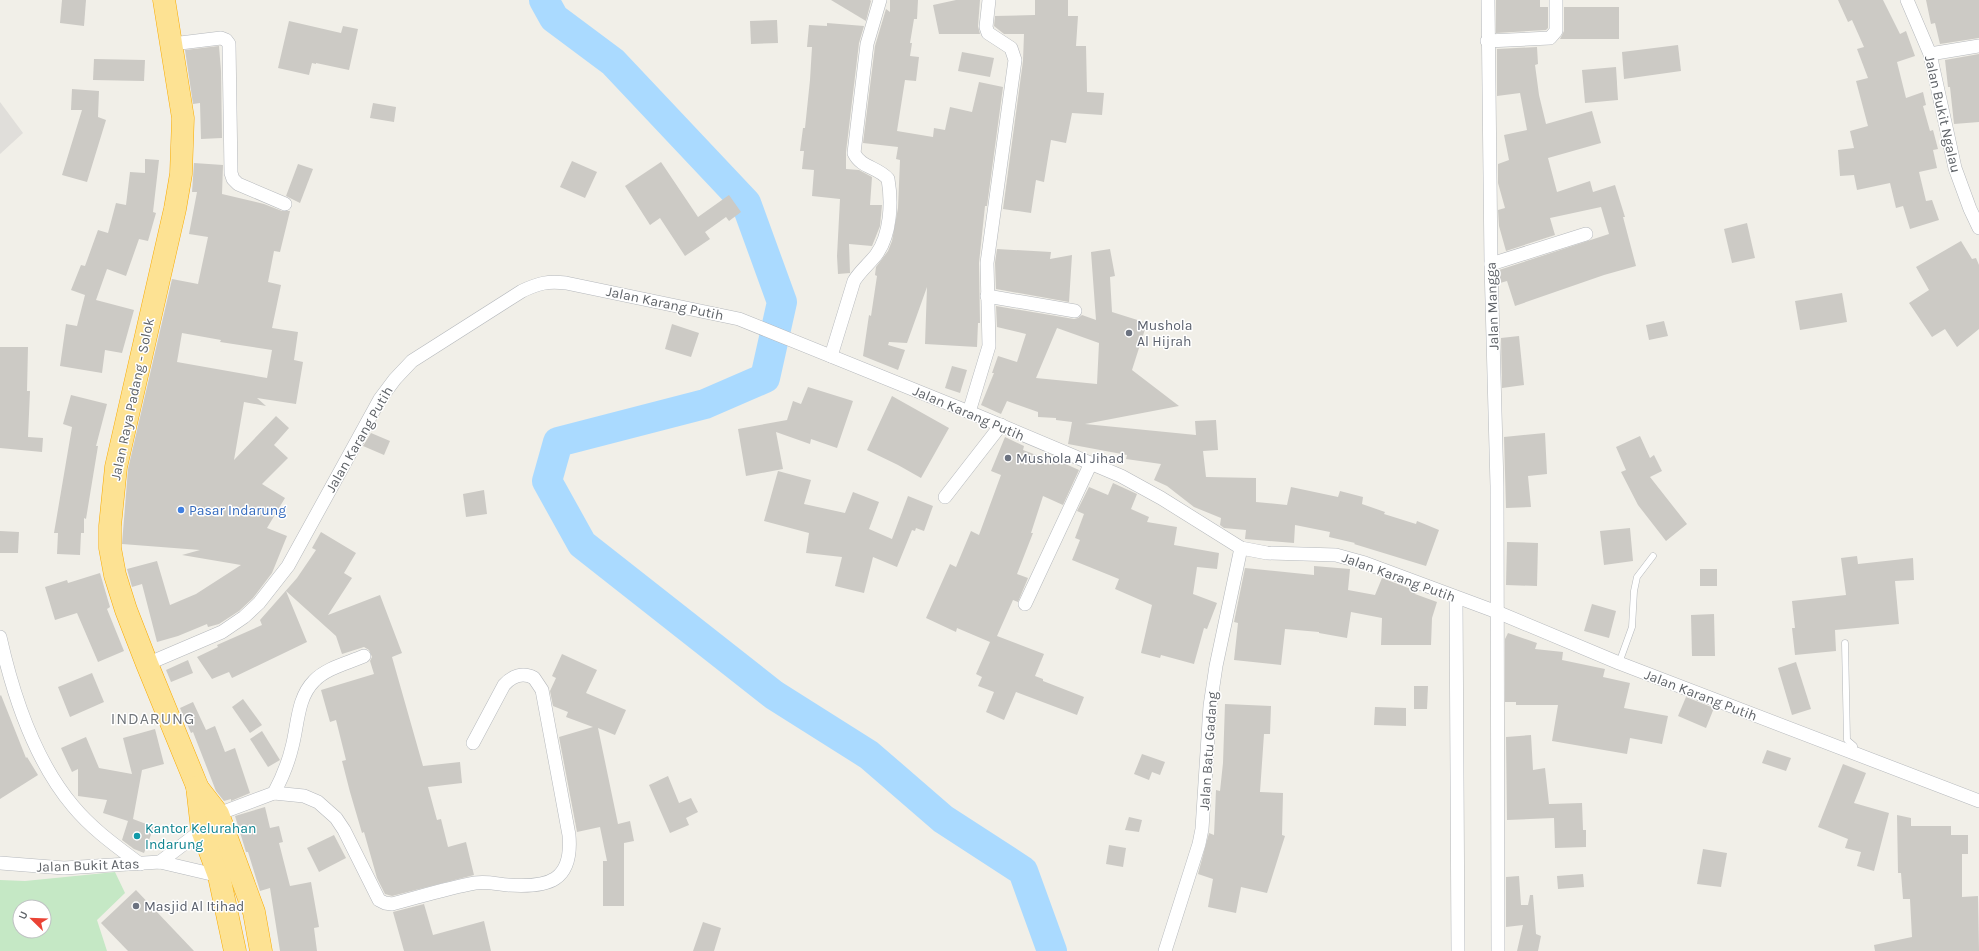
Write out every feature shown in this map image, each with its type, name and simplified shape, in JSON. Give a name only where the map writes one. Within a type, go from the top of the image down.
[{"type":"highway","name":"Jalan Raya Padang - Solok","points":[[164,0],[183,118],[180,174],[175,209],[116,466],[110,526],[110,548],[115,575],[126,610],[197,786]]},
{"type":"highway","points":[[197,786],[218,814],[244,880],[254,912],[261,951]]},
{"type":"highway","points":[[197,786],[202,830],[219,876],[235,951]]},
{"type":"street","points":[[827,354],[854,281],[881,247],[886,237],[888,226],[888,179],[885,175],[861,163],[854,154],[867,44],[880,0]]},
{"type":"street","points":[[969,412],[989,346],[987,263],[1015,60],[1010,48],[988,33],[986,27],[989,0]]},
{"type":"street","name":"Jalan Mangga","points":[[1488,0],[1487,41],[1491,264],[1497,486],[1498,951]]},
{"type":"street","points":[[1487,41],[1550,38],[1556,31],[1556,0]]},
{"type":"street","name":"Jalan Bukit Ngalau","points":[[1906,0],[1930,54],[1955,168],[1970,209],[1979,228]]},
{"type":"street","points":[[172,44],[221,38],[226,40],[229,44],[231,173],[233,179],[238,184],[285,204]]},
{"type":"street","points":[[1930,54],[1979,46]]},
{"type":"street","points":[[1491,264],[1586,234]]},
{"type":"street","name":"Jalan Karang Putih","points":[[147,664],[222,632],[244,617],[259,603],[288,566],[372,412],[395,379],[412,361],[522,291],[540,283],[566,283],[739,319],[1001,425],[1039,443],[1121,476],[1161,498],[1241,548],[1267,553],[1336,555],[1365,563],[1497,612],[1620,663],[1979,802]]},
{"type":"street","points":[[987,296],[1075,311]]},
{"type":"street","points":[[945,497],[1001,425]]},
{"type":"street","points":[[1025,604],[1091,463]]},
{"type":"street","name":"Jalan Batu Gadang","points":[[1165,951],[1199,844],[1202,829],[1210,706],[1220,644],[1241,548]]},
{"type":"street","points":[[1456,598],[1458,951]]},
{"type":"street","points":[[0,637],[6,661],[27,724],[48,769],[60,790],[89,824],[140,864]]},
{"type":"street","points":[[274,793],[286,770],[301,703],[306,691],[314,680],[327,672],[364,656]]},
{"type":"street","points":[[160,862],[202,830],[218,814],[274,793],[304,796],[318,802],[329,810],[344,830],[379,900],[384,903],[392,904],[476,883],[540,885],[553,880],[561,874],[568,863],[570,850],[542,690],[534,678],[524,675],[509,678],[473,743]]},
{"type":"street","points":[[0,853],[15,865]]},
{"type":"street","points":[[160,862],[219,876],[244,880]]},
{"type":"street","name":"Jalan Bukit Atas","points":[[0,863],[64,868],[160,862]]},
{"type":"lane","points":[[1620,663],[1632,627],[1634,592],[1637,577],[1653,556]]},
{"type":"lane","points":[[1845,643],[1846,740],[1854,746],[1854,754]]},
{"type":"shaded area","points":[[0,102],[23,133],[0,154]]},
{"type":"green space","points":[[115,872],[125,893],[97,920],[107,951],[0,951],[0,880],[25,881]]},
{"type":"building","points":[[62,0],[86,0],[84,26],[60,23]]},
{"type":"building","points":[[831,0],[870,0],[866,21]]},
{"type":"building","points":[[890,0],[918,0],[917,19],[914,19],[910,43],[912,43],[910,56],[919,57],[916,81],[905,80],[897,131],[933,137],[934,128],[945,130],[950,107],[972,112],[979,82],[1003,87],[987,206],[985,206],[979,263],[980,323],[978,323],[977,347],[925,344],[927,287],[907,343],[889,342],[888,345],[905,350],[898,370],[863,356],[877,276],[875,275],[876,267],[888,251],[892,241],[898,208],[900,160],[896,159],[898,147],[863,143],[875,46],[886,9],[890,12]]},
{"type":"building","points":[[956,0],[980,0],[978,26],[980,34],[939,34],[933,5]]},
{"type":"building","points":[[1035,0],[1068,0],[1068,16],[1078,16],[1076,46],[1086,46],[1087,92],[1104,93],[1102,115],[1072,113],[1066,143],[1051,140],[1044,182],[1036,180],[1031,213],[1003,209],[1023,61],[1024,34],[1004,34],[994,26],[995,16],[1035,15]]},
{"type":"building","points":[[1496,0],[1540,0],[1540,7],[1548,7],[1548,28],[1546,30],[1496,33]]},
{"type":"building","points":[[1838,0],[1883,0],[1900,34],[1906,31],[1915,56],[1897,62],[1906,98],[1923,92],[1926,105],[1923,106],[1930,131],[1933,130],[1938,149],[1933,150],[1937,168],[1919,172],[1926,201],[1932,200],[1939,220],[1910,229],[1903,206],[1896,208],[1890,183],[1857,190],[1854,175],[1840,176],[1838,150],[1854,148],[1850,131],[1868,126],[1856,81],[1868,78],[1857,49],[1864,47],[1852,20],[1848,22]]},
{"type":"building","points":[[1926,0],[1979,0],[1979,38],[1940,44],[1935,23],[1931,24]]},
{"type":"building","points":[[1564,7],[1619,7],[1619,39],[1560,39],[1564,31]]},
{"type":"building","points":[[777,20],[778,43],[751,44],[750,21]]},
{"type":"building","points":[[289,21],[341,33],[343,26],[358,29],[349,70],[312,63],[309,75],[278,68]]},
{"type":"building","points":[[827,23],[864,26],[859,43],[846,152],[846,169],[859,170],[872,177],[870,205],[882,205],[880,226],[872,246],[849,244],[850,273],[838,274],[837,256],[840,199],[812,196],[814,170],[802,169],[804,151],[800,151],[803,128],[805,128],[810,80],[812,47],[807,47],[809,25],[827,26]]},
{"type":"building","points":[[1678,45],[1681,71],[1624,79],[1622,52]]},
{"type":"building","points":[[219,46],[222,138],[201,139],[200,103],[193,104],[185,50]]},
{"type":"building","points":[[1537,47],[1538,64],[1535,65],[1539,95],[1546,124],[1592,111],[1601,143],[1548,158],[1557,192],[1590,181],[1593,192],[1615,185],[1625,217],[1623,217],[1636,266],[1604,275],[1515,306],[1507,281],[1500,283],[1499,270],[1609,234],[1601,207],[1550,218],[1555,235],[1506,251],[1499,226],[1498,210],[1505,208],[1498,183],[1498,164],[1509,160],[1504,135],[1527,130],[1520,93],[1497,96],[1497,49]]},
{"type":"building","points":[[962,52],[994,58],[990,77],[958,71]]},
{"type":"building","points":[[1979,54],[1979,122],[1954,124],[1945,60]]},
{"type":"building","points":[[94,59],[145,60],[144,81],[93,80]]},
{"type":"building","points":[[1616,67],[1618,100],[1585,103],[1582,70]]},
{"type":"building","points":[[72,89],[99,91],[98,117],[106,120],[87,182],[62,175],[82,110],[71,110]]},
{"type":"building","points":[[373,103],[396,107],[394,122],[370,118]]},
{"type":"building","points":[[145,159],[159,160],[153,212],[156,213],[148,241],[139,239],[126,276],[107,269],[96,300],[134,310],[122,353],[105,350],[102,373],[60,366],[66,324],[77,326],[85,295],[71,290],[81,265],[85,266],[98,230],[108,233],[116,203],[126,205],[130,172],[145,173]]},
{"type":"building","points":[[572,161],[597,172],[585,198],[560,187]]},
{"type":"building","points":[[661,162],[698,217],[729,195],[741,212],[729,221],[726,217],[705,232],[710,239],[685,256],[660,218],[650,225],[625,186]]},
{"type":"building","points":[[194,163],[223,165],[222,194],[264,204],[282,211],[290,211],[280,252],[274,251],[268,282],[281,285],[272,328],[298,332],[294,360],[303,362],[296,404],[257,398],[266,406],[244,402],[234,460],[276,416],[289,428],[274,445],[288,458],[262,484],[285,498],[267,528],[287,536],[272,573],[253,598],[239,611],[219,624],[208,627],[207,624],[178,636],[157,642],[142,584],[132,587],[127,569],[157,561],[170,605],[196,594],[241,565],[182,555],[200,550],[122,544],[128,469],[172,279],[198,284],[208,237],[189,234],[197,192],[192,192]],"holes":[[[182,333],[221,340],[220,342],[272,350],[267,378],[177,362]]]},
{"type":"building","points":[[298,164],[313,169],[300,203],[286,196]]},
{"type":"building","points":[[1747,223],[1755,258],[1732,263],[1724,229]]},
{"type":"building","points":[[1961,241],[1972,259],[1976,258],[1979,265],[1979,329],[1957,347],[1945,329],[1932,337],[1909,303],[1929,290],[1916,267]]},
{"type":"building","points":[[997,249],[1051,252],[1050,259],[1072,255],[1069,302],[996,289],[995,263]]},
{"type":"building","points":[[1110,249],[1115,276],[1110,277],[1112,312],[1147,323],[1132,370],[1179,406],[1085,424],[1196,435],[1195,421],[1216,420],[1218,450],[1203,451],[1206,477],[1256,478],[1256,502],[1287,505],[1291,487],[1338,497],[1340,491],[1363,497],[1362,504],[1385,512],[1384,514],[1416,524],[1417,521],[1439,530],[1426,566],[1354,544],[1355,543],[1329,537],[1330,532],[1295,525],[1294,543],[1245,539],[1246,530],[1224,528],[1220,525],[1221,518],[1194,507],[1167,486],[1154,480],[1161,464],[1126,459],[1127,455],[1068,444],[1072,422],[1056,420],[1056,418],[1038,417],[1038,412],[1007,401],[1001,414],[981,405],[994,373],[992,373],[998,356],[1017,362],[1026,334],[997,327],[996,306],[1074,319],[1082,315],[1096,320],[1091,252]],"holes":[[[1057,328],[1099,343],[1097,384],[1036,378]]]},
{"type":"building","points":[[1842,293],[1847,322],[1800,330],[1795,301]]},
{"type":"building","points":[[1664,321],[1668,336],[1649,340],[1646,325]]},
{"type":"building","points":[[672,324],[699,333],[691,357],[665,349]]},
{"type":"building","points":[[1519,336],[1524,385],[1502,388],[1501,338]]},
{"type":"building","points":[[0,347],[28,347],[27,391],[30,391],[28,437],[43,438],[42,452],[0,448]]},
{"type":"building","points":[[952,366],[967,370],[960,393],[945,388]]},
{"type":"building","points":[[808,387],[853,401],[837,448],[811,439],[810,444],[776,432],[783,469],[746,476],[738,429],[787,420],[793,401],[801,404]]},
{"type":"building","points":[[71,395],[107,404],[96,446],[98,446],[86,519],[84,518],[84,533],[81,533],[80,555],[57,554],[58,533],[54,533],[72,427],[63,424]]},
{"type":"building","points":[[892,396],[949,428],[921,478],[867,450]]},
{"type":"building","points":[[371,433],[390,441],[384,455],[363,446]]},
{"type":"building","points":[[1545,433],[1547,474],[1528,476],[1531,507],[1506,508],[1504,437]]},
{"type":"building","points":[[1640,436],[1650,458],[1654,455],[1662,471],[1650,477],[1687,524],[1666,541],[1638,505],[1621,472],[1626,470],[1616,447]]},
{"type":"building","points":[[1005,437],[1024,446],[1023,450],[1060,464],[1061,462],[1079,470],[1063,505],[1043,496],[1031,533],[1033,533],[1017,574],[1028,578],[1018,602],[1013,600],[997,636],[1044,654],[1035,676],[1043,679],[1043,681],[1084,697],[1077,715],[1016,692],[1004,720],[986,712],[994,692],[978,686],[982,677],[976,674],[990,642],[957,628],[956,632],[926,618],[950,564],[956,567],[971,531],[979,535],[1001,475],[991,471]]},
{"type":"building","points":[[778,471],[811,480],[804,504],[845,513],[853,492],[879,502],[869,529],[892,539],[908,496],[933,506],[924,531],[916,528],[915,531],[912,530],[897,567],[873,557],[864,593],[835,586],[842,557],[806,553],[809,533],[764,521]]},
{"type":"building","points":[[1113,483],[1137,494],[1131,509],[1149,517],[1147,522],[1177,527],[1174,545],[1219,553],[1217,569],[1197,567],[1193,594],[1217,603],[1207,629],[1204,628],[1194,664],[1161,655],[1160,658],[1141,653],[1152,605],[1115,589],[1119,579],[1072,560],[1080,540],[1075,538],[1084,514],[1077,511],[1089,487],[1108,495]]},
{"type":"building","points":[[484,490],[487,514],[466,517],[463,494]]},
{"type":"building","points":[[1630,528],[1633,561],[1604,565],[1600,531]]},
{"type":"building","points":[[0,531],[19,532],[18,553],[0,553]]},
{"type":"building","points":[[321,532],[356,553],[344,573],[352,578],[328,615],[380,595],[402,653],[392,657],[423,766],[460,762],[462,783],[428,787],[437,820],[441,819],[448,847],[466,842],[474,875],[392,896],[385,894],[377,878],[364,832],[362,833],[350,792],[342,761],[346,760],[336,720],[330,722],[321,690],[374,674],[370,661],[372,657],[369,650],[364,647],[342,654],[336,636],[286,591],[307,642],[232,678],[229,672],[212,679],[197,657],[218,647],[217,645],[262,625],[260,620],[297,578],[316,550],[312,548]]},
{"type":"building","points":[[1507,542],[1538,543],[1537,586],[1506,585]]},
{"type":"building","points":[[1857,556],[1858,564],[1913,558],[1914,580],[1895,581],[1899,624],[1835,630],[1836,651],[1795,655],[1792,628],[1795,628],[1792,601],[1846,595],[1841,558]]},
{"type":"building","points":[[1314,566],[1350,569],[1348,590],[1375,595],[1382,578],[1416,591],[1415,594],[1437,602],[1432,618],[1431,645],[1381,645],[1382,618],[1351,612],[1347,638],[1319,632],[1285,629],[1281,665],[1234,660],[1238,623],[1234,622],[1245,568],[1314,575]]},
{"type":"building","points":[[1700,569],[1717,569],[1717,586],[1700,586]]},
{"type":"building","points":[[100,573],[110,607],[107,609],[124,651],[98,662],[77,613],[55,620],[45,587],[67,580],[68,583]]},
{"type":"building","points":[[1592,604],[1616,611],[1609,638],[1584,631]]},
{"type":"building","points":[[1714,614],[1715,656],[1692,656],[1691,615]]},
{"type":"building","points":[[1508,633],[1537,643],[1535,649],[1563,652],[1562,660],[1605,669],[1603,677],[1630,683],[1624,708],[1668,716],[1662,744],[1630,738],[1627,754],[1552,741],[1558,705],[1516,705],[1516,702],[1505,702],[1505,639]]},
{"type":"building","points":[[562,654],[597,670],[586,693],[626,710],[615,735],[598,728],[618,824],[630,821],[634,841],[624,843],[624,906],[603,906],[603,861],[607,861],[600,827],[577,832],[559,737],[593,727],[566,717],[568,712],[553,706],[550,691],[556,678],[552,676]]},
{"type":"building","points":[[188,660],[193,673],[171,682],[166,670]]},
{"type":"building","points":[[1796,662],[1811,709],[1792,715],[1778,668]]},
{"type":"building","points":[[92,673],[104,702],[70,717],[58,687]]},
{"type":"building","points":[[1414,686],[1428,686],[1427,709],[1414,709]]},
{"type":"building","points":[[1,695],[26,758],[27,757],[38,775],[0,799],[0,696]]},
{"type":"building","points":[[1686,697],[1714,708],[1706,728],[1678,716]]},
{"type":"building","points":[[243,699],[262,725],[250,733],[232,707]]},
{"type":"building","points":[[193,702],[206,730],[215,726],[225,752],[235,748],[250,793],[231,801],[231,799],[224,801],[216,791],[193,732],[191,733],[180,708]]},
{"type":"building","points":[[1225,704],[1271,706],[1270,734],[1264,734],[1260,792],[1283,793],[1282,835],[1285,836],[1267,893],[1241,887],[1236,913],[1208,907],[1213,879],[1198,874],[1209,833],[1214,835],[1216,790],[1220,791],[1223,763]]},
{"type":"building","points":[[1375,707],[1406,708],[1406,726],[1374,725]]},
{"type":"building","points":[[155,729],[164,764],[142,770],[133,819],[154,827],[144,853],[134,849],[122,840],[128,821],[103,813],[107,800],[78,796],[78,769],[72,772],[61,748],[86,737],[99,768],[132,774],[123,738]]},
{"type":"building","points":[[262,731],[280,760],[268,767],[250,739]]},
{"type":"building","points":[[1531,735],[1533,770],[1545,768],[1549,804],[1582,803],[1583,830],[1586,830],[1586,847],[1555,848],[1554,818],[1507,820],[1506,737]]},
{"type":"building","points":[[1767,750],[1791,758],[1786,771],[1762,763]]},
{"type":"building","points":[[1142,754],[1165,762],[1160,775],[1152,772],[1149,780],[1134,774]]},
{"type":"building","points":[[1843,764],[1866,773],[1854,803],[1889,813],[1874,871],[1857,866],[1861,852],[1845,848],[1848,839],[1818,827]]},
{"type":"building","points":[[668,776],[679,803],[691,798],[698,812],[686,818],[689,825],[670,833],[649,785]]},
{"type":"building","points":[[265,807],[270,828],[279,826],[283,842],[279,843],[290,886],[311,882],[319,927],[314,928],[317,951],[280,951],[270,888],[260,891],[235,816]]},
{"type":"building","points":[[1897,815],[1911,818],[1911,826],[1951,826],[1951,835],[1968,835],[1968,854],[1962,854],[1962,897],[1978,896],[1979,951],[1875,951],[1874,945],[1912,937],[1910,899],[1903,899],[1901,873],[1898,873]]},
{"type":"building","points":[[1129,817],[1142,820],[1139,832],[1125,830]]},
{"type":"building","points":[[334,835],[346,858],[319,872],[307,848]]},
{"type":"building","points":[[1109,845],[1126,848],[1123,867],[1106,864]]},
{"type":"building","points":[[1703,849],[1727,853],[1721,887],[1697,884]]},
{"type":"building","points":[[1583,874],[1584,887],[1558,889],[1557,876]]},
{"type":"building","points":[[1519,876],[1521,905],[1528,905],[1530,895],[1533,895],[1536,934],[1541,936],[1538,951],[1517,951],[1523,925],[1506,927],[1506,877]]},
{"type":"building","name":"Masjid Al Itihad","points":[[136,890],[194,951],[128,951],[101,923]]},
{"type":"building","points":[[424,904],[433,935],[484,921],[491,951],[404,951],[393,912]]},
{"type":"building","points":[[703,922],[721,928],[714,951],[693,951]]},
{"type":"waterway","points":[[544,0],[554,18],[613,62],[746,203],[782,302],[765,378],[705,404],[558,442],[547,481],[582,544],[774,695],[869,755],[943,819],[1023,871],[1052,951]]},
{"type":"place","name":"Mushola Al Hijrah","points":[[1129,333]]},
{"type":"place","name":"Mushola Al Jihad","points":[[1008,458]]},
{"type":"place","name":"Pasar Indarung","points":[[181,510]]},
{"type":"place","name":"Kantor Kelurahan Indarung","points":[[137,836]]},
{"type":"place","name":"Masjid Al Itihad","points":[[136,906]]},
{"type":"district","name":"INDARUNG","points":[[153,718]]}]
